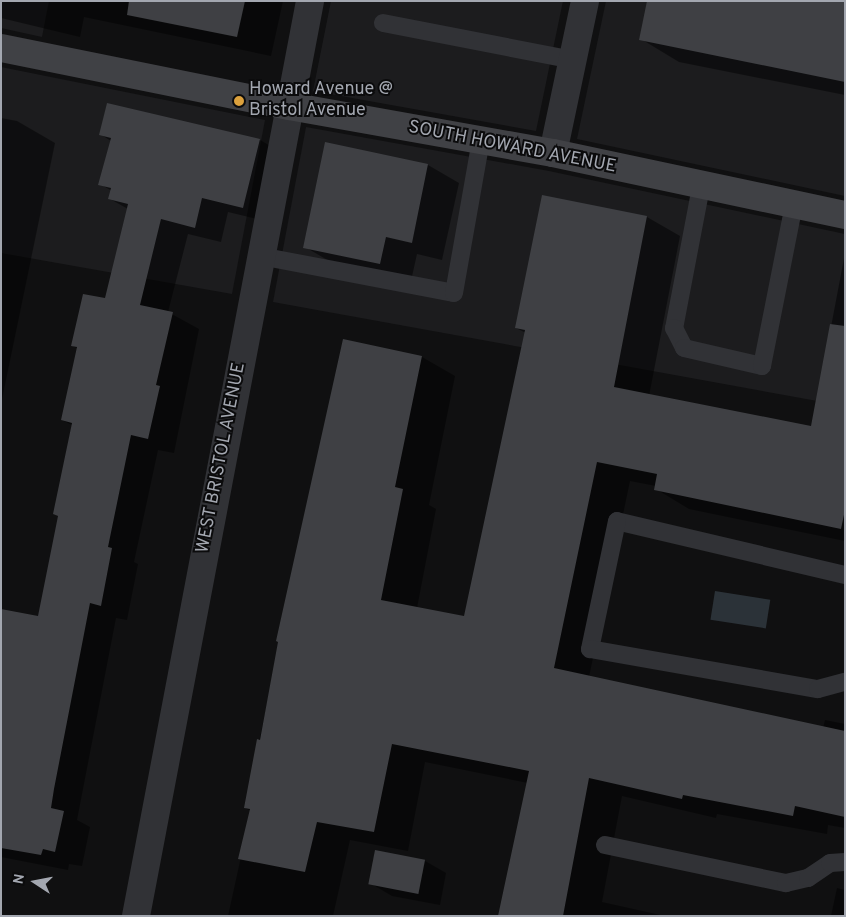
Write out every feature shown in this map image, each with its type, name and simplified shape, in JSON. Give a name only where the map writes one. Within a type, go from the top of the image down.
[{"type":"main road","name":"SOUTH HOWARD AVENUE","points":[[1,48],[289,106],[553,153],[702,187],[845,216]]},
{"type":"street","name":"WEST BRISTOL AVENUE","points":[[136,916],[310,1]]},
{"type":"street","points":[[553,153],[585,1]]},
{"type":"lane","points":[[383,23],[572,60]]},
{"type":"lane","points":[[260,256],[454,293],[481,140]]},
{"type":"lane","points":[[702,187],[674,328],[684,348],[762,366],[794,205]]},
{"type":"lane","points":[[845,575],[617,521],[590,649],[818,689],[845,682]]},
{"type":"lane","points":[[605,845],[786,883],[808,878],[830,863],[845,862]]},
{"type":"shaded area","points":[[1,1],[49,1],[42,37],[1,28]]},
{"type":"shaded area","points":[[331,1],[563,1],[536,131],[313,91]]},
{"type":"shaded area","points":[[606,1],[845,1],[845,196],[577,139]]},
{"type":"shaded area","points":[[1,67],[265,120],[232,294],[1,253]]},
{"type":"shaded area","points":[[306,127],[549,171],[845,234],[845,406],[273,302]]},
{"type":"shaded area","points":[[715,591],[770,600],[766,628],[710,620]]},
{"type":"building","points":[[129,1],[245,1],[237,37],[127,15]]},
{"type":"building","points":[[647,1],[845,1],[845,82],[639,40]]},
{"type":"building","points":[[107,103],[260,139],[243,208],[202,198],[195,228],[161,219],[140,305],[173,312],[156,385],[160,386],[148,439],[131,435],[108,547],[112,548],[101,606],[90,603],[54,789],[51,808],[64,811],[55,852],[43,849],[41,855],[1,848],[1,609],[38,616],[58,516],[53,514],[72,423],[61,420],[77,347],[71,346],[83,294],[105,298],[128,204],[108,199],[111,188],[98,185],[111,138],[99,135]]},
{"type":"building","points":[[325,142],[428,164],[412,243],[386,237],[380,264],[303,248]]},
{"type":"building","points":[[542,195],[647,216],[614,387],[811,426],[830,324],[845,326],[845,510],[841,529],[654,490],[657,474],[597,462],[554,668],[845,731],[845,817],[795,806],[793,816],[683,795],[682,799],[589,778],[563,916],[498,916],[529,771],[392,744],[374,832],[317,822],[305,872],[238,859],[250,809],[244,808],[257,739],[260,740],[278,642],[276,641],[343,339],[422,356],[395,487],[403,489],[381,600],[464,616],[525,330],[515,328]]},
{"type":"building","points":[[375,850],[425,860],[418,894],[368,884]]},
{"type":"place","name":"Howard Avenue @ Bristol Avenue","points":[[239,101]]}]
